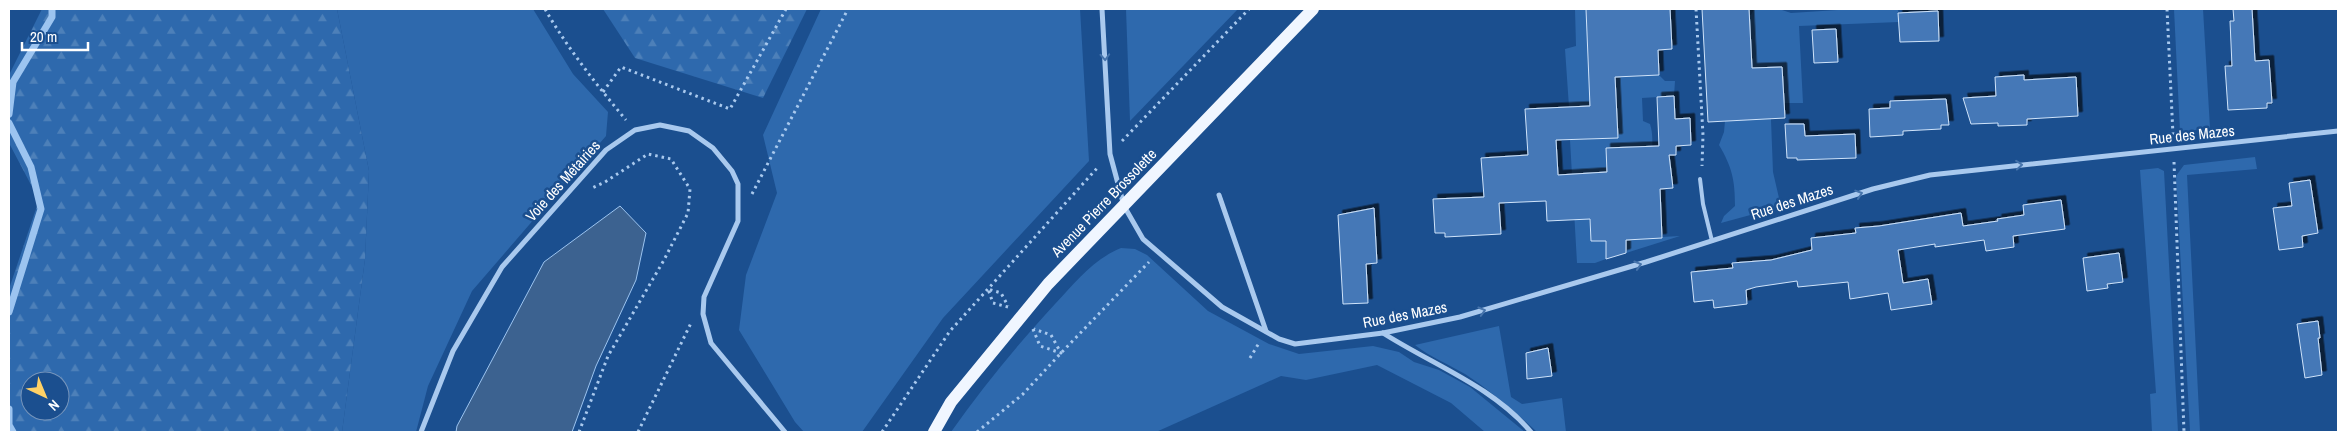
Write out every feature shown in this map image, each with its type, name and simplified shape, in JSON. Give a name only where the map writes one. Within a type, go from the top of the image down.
[{"type":"main road","name":"Avenue Pierre Brossolette","points":[[934,432],[952,402],[1043,291],[1313,9]]},
{"type":"street","name":"Rue des Mazes","points":[[1102,9],[1110,154],[1124,206],[1144,239],[1222,307],[1266,332],[1295,344],[1383,333],[1460,318],[1712,241],[1873,189],[1930,175],[2338,131]]},
{"type":"street","name":"Voie des Métairies","points":[[421,432],[453,351],[502,267],[606,150],[635,130],[660,125],[689,131],[713,148],[732,171],[738,184],[738,221],[704,297],[703,314],[712,343],[785,432]]},
{"type":"street","points":[[1219,195],[1266,332]]},
{"type":"street","points":[[1383,333],[1422,358],[1462,376],[1498,401],[1531,432]]},
{"type":"lane","points":[[1700,179],[1703,204],[1712,241]]},
{"type":"path","points":[[545,9],[559,33],[603,92],[635,130]]},
{"type":"path","points":[[603,92],[621,67],[730,109],[786,9]]},
{"type":"path","points":[[738,221],[848,9]]},
{"type":"path","points":[[882,432],[950,330],[1110,154],[1249,9]]},
{"type":"path","points":[[1696,9],[1703,135],[1700,179]]},
{"type":"path","points":[[2167,9],[2184,432]]},
{"type":"path","points":[[579,432],[608,356],[664,260],[688,213],[690,189],[671,159],[648,154],[606,182],[588,190]]},
{"type":"path","points":[[977,432],[1023,394],[1060,352],[1158,253]]},
{"type":"path","points":[[988,289],[1001,293],[1009,307],[993,303],[988,289]]},
{"type":"path","points":[[638,432],[704,297]]},
{"type":"path","points":[[1033,328],[1051,335],[1060,352],[1040,346],[1033,328]]},
{"type":"green space","points":[[42,9],[337,9],[369,171],[365,259],[342,432],[9,432],[9,289],[39,200],[9,143],[9,75]]},
{"type":"green space","points":[[337,9],[533,9],[573,74],[608,112],[606,136],[472,291],[428,386],[416,432],[342,432],[365,259],[369,171]]},
{"type":"green space","points":[[603,9],[807,9],[763,98],[635,58]]},
{"type":"green space","points":[[821,9],[1080,9],[1089,161],[943,318],[862,432],[804,432],[795,422],[739,330],[746,275],[777,193],[763,135]]},
{"type":"green space","points":[[1126,9],[1238,9],[1130,121]]},
{"type":"green space","points":[[1575,9],[1586,9],[1591,106],[1569,107],[1565,49],[1576,46]]},
{"type":"green space","points":[[1754,9],[1779,9],[1791,13],[1853,9],[1898,9],[1899,22],[1799,26],[1803,103],[1784,103],[1782,67],[1769,68],[1773,172],[1779,198],[1776,208],[1721,223],[1724,216],[1735,206],[1732,174],[1719,145],[1724,132],[1725,121],[1755,119],[1750,21],[1703,23],[1702,18],[1751,15]]},
{"type":"green space","points":[[2174,9],[2203,9],[2210,128],[2180,132]]},
{"type":"green space","points":[[1659,75],[1665,81],[1675,81],[1674,96],[1642,98],[1643,121],[1650,124],[1654,155],[1657,160],[1672,166],[1673,188],[1587,174],[1591,241],[1680,236],[1626,253],[1626,242],[1606,243],[1606,259],[1595,263],[1577,263],[1570,140],[1610,138],[1617,115],[1615,77]],"holes":[[[1646,146],[1647,167],[1606,148]]]},
{"type":"green space","points":[[2255,157],[2257,169],[2187,175],[2200,432],[2190,432],[2176,176],[2184,165]]},
{"type":"green space","points":[[2158,168],[2164,171],[2178,432],[2152,432],[2150,394],[2156,393],[2140,170]]},
{"type":"green space","points":[[1121,248],[1135,249],[1147,255],[1208,311],[1269,344],[1299,354],[1373,346],[1399,352],[1414,362],[1439,370],[1470,387],[1525,432],[1485,432],[1451,403],[1377,365],[1306,380],[1281,376],[1156,432],[951,432],[1001,366],[1070,288],[1093,265]]},
{"type":"green space","points":[[1499,326],[1511,397],[1522,404],[1562,398],[1566,432],[1537,432],[1475,381],[1415,345]]},
{"type":"shaded area","points":[[620,206],[646,233],[636,280],[596,366],[572,432],[456,432],[457,426],[544,262]]},
{"type":"building","points":[[1586,9],[1670,9],[1672,49],[1658,50],[1659,75],[1615,77],[1618,138],[1556,140],[1558,175],[1607,172],[1606,148],[1659,146],[1657,97],[1674,96],[1675,119],[1690,118],[1691,145],[1676,146],[1676,155],[1669,155],[1673,188],[1660,189],[1662,238],[1626,240],[1626,253],[1606,259],[1606,241],[1591,241],[1590,219],[1547,221],[1546,201],[1499,203],[1501,234],[1445,237],[1445,233],[1435,233],[1433,199],[1484,197],[1481,158],[1528,155],[1525,109],[1590,106]]},
{"type":"building","points":[[1702,9],[1749,9],[1752,68],[1782,67],[1785,118],[1708,122]]},
{"type":"building","points":[[2233,9],[2252,9],[2255,61],[2269,60],[2272,103],[2267,103],[2267,108],[2228,110],[2225,66],[2232,66],[2230,21],[2234,21]]},
{"type":"building","points":[[1938,11],[1939,41],[1900,42],[1898,13]]},
{"type":"building","points":[[1836,29],[1838,62],[1814,63],[1812,30]]},
{"type":"building","points":[[2024,75],[2024,80],[2076,77],[2078,116],[2027,119],[2027,125],[1998,126],[1998,123],[1971,124],[1963,98],[1996,96],[1995,77]]},
{"type":"building","points":[[1946,99],[1949,125],[1941,125],[1941,129],[1903,131],[1903,135],[1870,137],[1869,109],[1890,108],[1890,101]]},
{"type":"building","points":[[1785,124],[1804,124],[1805,136],[1855,134],[1856,158],[1797,160],[1797,158],[1787,158]]},
{"type":"building","points":[[2310,180],[2318,233],[2302,236],[2303,247],[2279,250],[2273,208],[2292,206],[2289,183]]},
{"type":"building","points":[[2061,200],[2065,229],[2013,236],[2014,247],[1986,251],[1984,240],[1935,247],[1935,244],[1898,250],[1903,283],[1928,279],[1932,304],[1891,310],[1888,293],[1850,299],[1848,282],[1798,287],[1797,281],[1746,290],[1747,304],[1714,308],[1713,300],[1694,302],[1691,272],[1733,268],[1732,263],[1771,260],[1812,250],[1811,238],[1856,233],[1855,228],[1961,213],[1963,226],[1998,221],[1997,219],[2024,215],[2023,205]]},
{"type":"building","points":[[1374,208],[1377,263],[1366,264],[1368,303],[1343,304],[1338,215]]},
{"type":"building","points":[[2119,253],[2123,282],[2107,284],[2108,288],[2087,291],[2083,258]]},
{"type":"building","points":[[2318,321],[2322,375],[2305,378],[2297,324]]},
{"type":"building","points":[[1548,348],[1552,376],[1527,379],[1526,353]]},
{"type":"waterway","points":[[9,114],[13,82],[52,17],[52,9]]},
{"type":"waterway","points":[[9,123],[31,167],[41,209],[9,312]]},
{"type":"waterway","points":[[9,409],[9,425],[13,432]]}]
